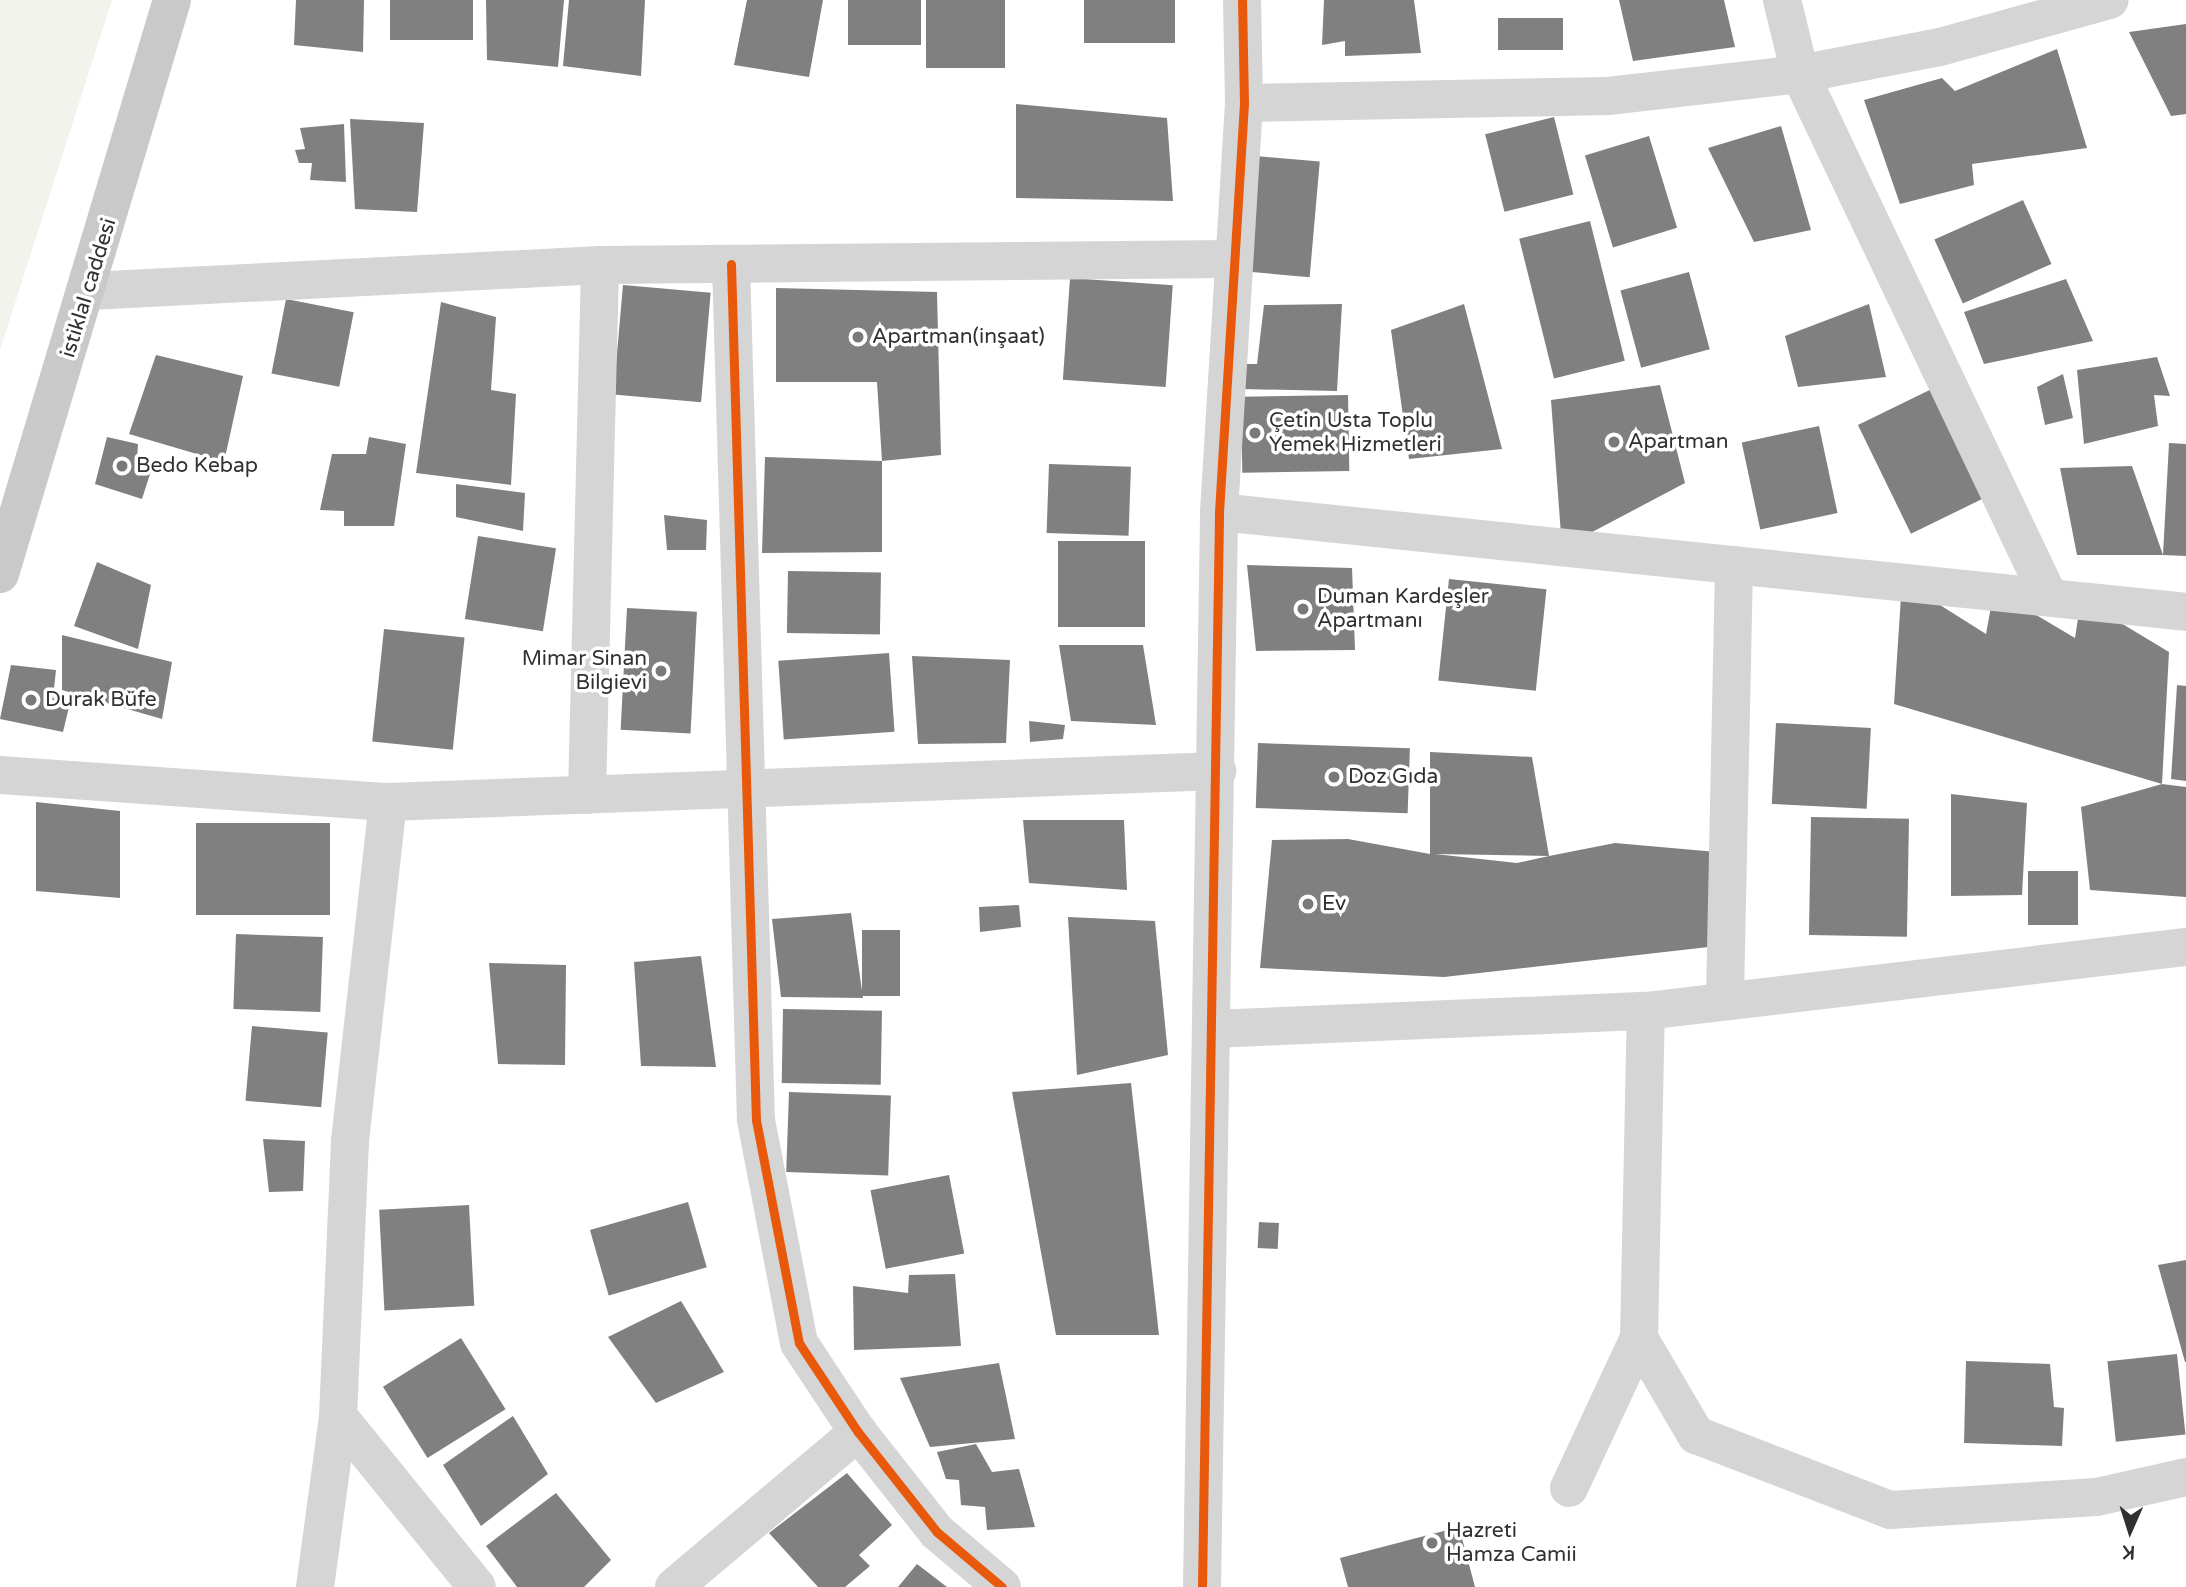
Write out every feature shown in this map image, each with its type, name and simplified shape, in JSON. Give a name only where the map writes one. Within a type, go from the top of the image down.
[{"type":"main road","name":"istiklal caddesi","points":[[0,574],[89,290],[172,0]]},
{"type":"street","points":[[1202,1587],[1219,512],[1230,259],[1244,103],[1242,0]]},
{"type":"street","points":[[1782,0],[1800,74],[2048,595]]},
{"type":"street","points":[[1244,103],[1608,96],[1800,74],[2004,15],[2110,0]]},
{"type":"street","points":[[89,290],[600,265],[1230,259]]},
{"type":"street","points":[[731,264],[742,789],[756,1120],[799,1343],[858,1432],[937,1532],[1002,1587]]},
{"type":"street","points":[[587,796],[600,265]]},
{"type":"street","points":[[1219,512],[2048,595],[2186,612]]},
{"type":"street","points":[[1726,997],[1734,565]]},
{"type":"street","points":[[0,775],[388,802],[1217,771]]},
{"type":"street","points":[[315,1587],[338,1416],[350,1142],[388,802]]},
{"type":"street","points":[[1212,1029],[1646,1011],[1726,997],[2186,947]]},
{"type":"street","points":[[1569,1489],[1639,1338],[1646,1011]]},
{"type":"street","points":[[1639,1338],[1696,1435],[1890,1510],[2097,1496],[2186,1477]]},
{"type":"street","points":[[338,1416],[477,1587]]},
{"type":"street","points":[[674,1587],[858,1432]]},
{"type":"shaded area","points":[[0,0],[112,0],[0,350]]},
{"type":"building","points":[[296,0],[364,0],[363,52],[294,45]]},
{"type":"building","points":[[390,0],[473,0],[473,40],[390,40]]},
{"type":"building","points":[[486,0],[564,0],[558,67],[487,60]]},
{"type":"building","points":[[569,0],[645,0],[641,76],[563,66]]},
{"type":"building","points":[[747,0],[823,0],[809,77],[734,65]]},
{"type":"building","points":[[848,0],[921,0],[921,45],[848,45]]},
{"type":"building","points":[[926,0],[1005,0],[1005,68],[926,68]]},
{"type":"building","points":[[1084,0],[1175,0],[1175,43],[1084,43]]},
{"type":"building","points":[[1324,0],[1414,0],[1421,53],[1345,56],[1345,41],[1322,45]]},
{"type":"building","points":[[1619,0],[1724,0],[1735,47],[1633,61]]},
{"type":"building","points":[[1498,18],[1563,18],[1563,50],[1498,50]]},
{"type":"building","points":[[2186,24],[2186,114],[2171,116],[2129,32]]},
{"type":"building","points":[[2057,49],[2087,148],[1972,164],[1974,185],[1900,204],[1864,100],[1942,78],[1955,91]]},
{"type":"building","points":[[1016,104],[1167,118],[1173,201],[1016,198]]},
{"type":"building","points":[[1554,117],[1573,195],[1504,212],[1485,134]]},
{"type":"building","points":[[350,119],[424,123],[417,212],[355,209]]},
{"type":"building","points":[[344,124],[346,182],[310,180],[312,163],[299,163],[295,150],[305,149],[300,128]]},
{"type":"building","points":[[1781,126],[1811,230],[1754,242],[1708,148]]},
{"type":"building","points":[[1649,136],[1677,228],[1613,247],[1585,156]]},
{"type":"building","points":[[1256,156],[1320,162],[1310,277],[1246,272]]},
{"type":"building","points":[[2023,200],[2051,264],[1963,303],[1934,239]]},
{"type":"building","points":[[1590,221],[1625,361],[1554,378],[1519,239]]},
{"type":"building","points":[[1689,272],[1710,349],[1641,368],[1620,290]]},
{"type":"building","name":"Apartman(inşaat)","points":[[1070,278],[1173,285],[1166,387],[1063,380]]},
{"type":"building","points":[[2066,279],[2093,341],[1984,364],[1964,312]]},
{"type":"building","points":[[623,285],[711,293],[701,402],[613,395]]},
{"type":"building","name":"Apartman(inşaat)","points":[[776,288],[937,292],[941,455],[882,461],[877,382],[776,382]]},
{"type":"building","points":[[286,299],[354,312],[339,387],[271,374]]},
{"type":"building","points":[[441,302],[496,317],[491,390],[516,394],[511,485],[416,473]]},
{"type":"building","points":[[1342,304],[1337,391],[1242,389],[1243,364],[1257,364],[1264,305]]},
{"type":"building","points":[[1464,304],[1502,449],[1409,459],[1391,330]]},
{"type":"building","points":[[1869,304],[1886,377],[1798,387],[1785,336]]},
{"type":"building","points":[[156,355],[243,376],[224,462],[129,434]]},
{"type":"building","points":[[2157,357],[2170,396],[2154,395],[2158,426],[2084,444],[2077,370]]},
{"type":"building","points":[[2063,374],[2073,418],[2045,425],[2037,387]]},
{"type":"building","points":[[1946,382],[1999,491],[1911,534],[1858,425]]},
{"type":"building","name":"Apartman","points":[[1660,385],[1685,483],[1562,548],[1551,400]]},
{"type":"building","points":[[1348,395],[1349,471],[1242,473],[1241,397]]},
{"type":"building","points":[[1819,426],[1838,513],[1760,529],[1742,442]]},
{"type":"building","name":"Bedo Kebap","points":[[107,437],[138,444],[137,461],[151,471],[142,499],[95,484]]},
{"type":"building","points":[[369,437],[406,444],[394,526],[344,526],[344,511],[320,510],[332,454],[366,454]]},
{"type":"building","points":[[2169,443],[2186,444],[2186,556],[2163,555]]},
{"type":"building","points":[[765,457],[882,461],[882,552],[762,553]]},
{"type":"building","points":[[1049,464],[1131,467],[1129,536],[1047,533]]},
{"type":"building","points":[[2132,466],[2163,555],[2077,555],[2060,468]]},
{"type":"building","points":[[456,484],[525,493],[523,531],[456,517]]},
{"type":"building","points":[[664,515],[707,520],[706,550],[667,550]]},
{"type":"building","points":[[478,536],[556,548],[543,631],[465,619]]},
{"type":"building","points":[[1058,541],[1145,541],[1145,627],[1058,627]]},
{"type":"building","points":[[97,562],[151,585],[138,649],[74,626]]},
{"type":"building","name":"Duman Kardeşler Apartmanı","points":[[1247,565],[1352,568],[1355,650],[1256,651]]},
{"type":"building","points":[[788,571],[881,573],[880,635],[787,633]]},
{"type":"building","points":[[1449,579],[1546,589],[1536,691],[1438,680]]},
{"type":"building","points":[[1902,581],[1986,634],[1994,590],[2075,638],[2081,599],[2169,652],[2162,784],[1894,704]]},
{"type":"building","name":"Mimar Sinan Bilgievi","points":[[627,608],[697,612],[691,733],[621,730]]},
{"type":"building","points":[[384,629],[465,637],[453,750],[372,741]]},
{"type":"building","points":[[62,635],[172,662],[162,719],[62,690]]},
{"type":"building","points":[[1059,645],[1143,645],[1156,725],[1071,721]]},
{"type":"building","points":[[889,653],[895,732],[784,740],[778,661]]},
{"type":"building","points":[[912,656],[1010,660],[1006,743],[918,744]]},
{"type":"building","name":"Durak Büfe","points":[[11,665],[56,670],[53,698],[70,703],[63,732],[0,719]]},
{"type":"building","points":[[2177,685],[2186,686],[2186,781],[2171,779]]},
{"type":"building","points":[[1029,721],[1065,725],[1063,739],[1030,742]]},
{"type":"building","points":[[1776,723],[1871,728],[1867,809],[1772,804]]},
{"type":"building","name":"Doz Gıda","points":[[1258,743],[1410,748],[1408,813],[1256,808]]},
{"type":"building","points":[[1430,752],[1532,757],[1549,856],[1615,843],[1728,853],[1726,945],[1444,977],[1260,968],[1272,840],[1348,839],[1430,854]],"holes":[[[1435,854],[1549,856],[1517,863]]]},
{"type":"building","points":[[2162,784],[2186,787],[2186,897],[2090,890],[2081,807]]},
{"type":"building","points":[[1951,794],[2027,803],[2022,895],[1951,896]]},
{"type":"building","points":[[36,802],[120,811],[120,898],[36,891]]},
{"type":"building","points":[[1811,817],[1909,819],[1907,937],[1809,935]]},
{"type":"building","points":[[1023,820],[1124,820],[1127,890],[1029,883]]},
{"type":"building","points":[[196,823],[330,823],[330,915],[196,915]]},
{"type":"building","points":[[2028,871],[2078,871],[2078,925],[2028,925]]},
{"type":"building","points":[[1019,905],[1021,927],[980,932],[979,907]]},
{"type":"building","points":[[851,913],[863,998],[781,997],[772,919]]},
{"type":"building","points":[[1068,917],[1155,921],[1168,1055],[1077,1075]]},
{"type":"building","points":[[862,930],[900,930],[900,996],[862,996]]},
{"type":"building","points":[[236,934],[323,937],[320,1012],[233,1009]]},
{"type":"building","points":[[701,956],[716,1067],[641,1066],[634,962]]},
{"type":"building","points":[[489,963],[566,965],[565,1065],[498,1064]]},
{"type":"building","points":[[783,1009],[882,1011],[881,1085],[782,1083]]},
{"type":"building","points":[[252,1026],[328,1033],[321,1107],[245,1101]]},
{"type":"building","points":[[1131,1083],[1159,1335],[1056,1335],[1012,1092]]},
{"type":"building","points":[[789,1092],[891,1096],[888,1176],[786,1172]]},
{"type":"building","points":[[263,1139],[305,1141],[303,1191],[269,1192]]},
{"type":"building","points":[[949,1175],[964,1254],[886,1269],[870,1190]]},
{"type":"building","points":[[688,1202],[707,1267],[609,1295],[590,1230]]},
{"type":"building","points":[[469,1205],[474,1306],[384,1311],[379,1210]]},
{"type":"building","points":[[1259,1222],[1279,1223],[1278,1249],[1258,1248]]},
{"type":"building","points":[[2186,1260],[2186,1362],[2185,1362],[2158,1265]]},
{"type":"building","points":[[955,1274],[961,1346],[854,1350],[853,1286],[908,1293],[909,1275]]},
{"type":"building","points":[[681,1301],[724,1372],[656,1403],[608,1337]]},
{"type":"building","points":[[461,1338],[506,1409],[427,1458],[383,1387]]},
{"type":"building","points":[[2177,1354],[2185,1435],[2116,1442],[2107,1361]]},
{"type":"building","points":[[1966,1361],[2050,1364],[2054,1407],[2064,1408],[2062,1446],[1964,1443]]},
{"type":"building","points":[[999,1363],[1015,1439],[930,1447],[900,1378]]},
{"type":"building","points":[[513,1416],[548,1474],[481,1526],[443,1465]]},
{"type":"building","points":[[976,1444],[992,1472],[1019,1469],[1035,1527],[987,1530],[985,1507],[961,1505],[959,1480],[946,1479],[937,1452]]},
{"type":"building","points":[[847,1473],[892,1525],[859,1555],[870,1566],[845,1587],[818,1587],[769,1533]]},
{"type":"building","points":[[556,1493],[611,1560],[584,1587],[517,1587],[486,1546]]},
{"type":"building","name":"Hazreti Hamza Camii","points":[[1459,1527],[1475,1587],[1348,1587],[1340,1558]]},
{"type":"building","points":[[917,1564],[947,1587],[898,1587]]},
{"type":"cycle path","points":[[1202,1587],[1219,512],[1244,103],[1242,0]]},
{"type":"cycle path","points":[[731,264],[756,1120],[799,1343],[858,1432],[937,1532],[1002,1587]]},
{"type":"place","name":"Apartman(inşaat)","points":[[858,337]]},
{"type":"place","name":"Çetin Usta Toplu Yemek Hizmetleri","points":[[1255,433]]},
{"type":"place","name":"Apartman","points":[[1614,442]]},
{"type":"place","name":"Bedo Kebap","points":[[122,466]]},
{"type":"place","name":"Duman Kardeşler Apartmanı","points":[[1303,609]]},
{"type":"place","name":"Mimar Sinan Bilgievi","points":[[661,671]]},
{"type":"place","name":"Durak Büfe","points":[[31,700]]},
{"type":"place","name":"Doz Gıda","points":[[1334,777]]},
{"type":"place","name":"Ev","points":[[1308,904]]},
{"type":"place","name":"Hazreti Hamza Camii","points":[[1432,1543]]}]
